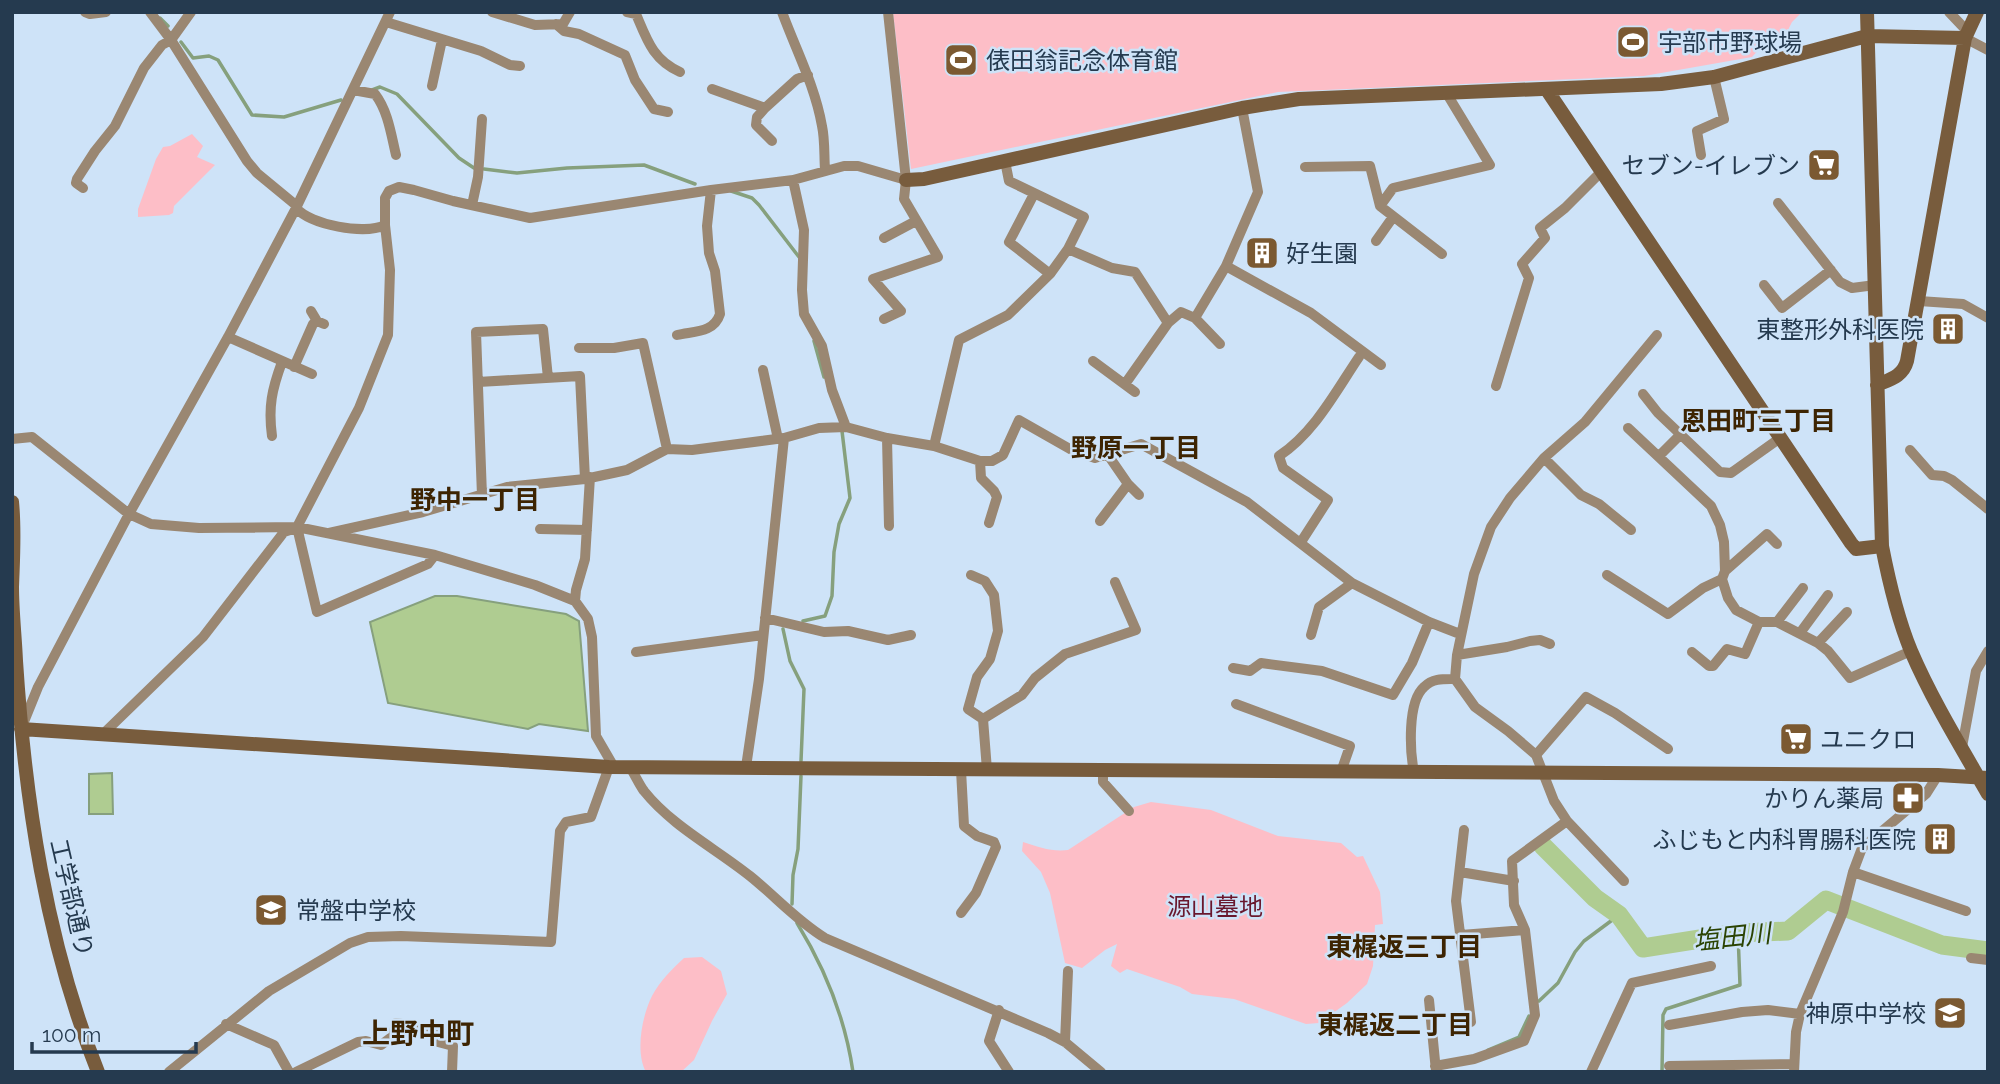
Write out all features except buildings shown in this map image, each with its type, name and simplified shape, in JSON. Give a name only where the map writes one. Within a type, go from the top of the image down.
[{"type":"street","points":[[85,12],[106,12]]},
{"type":"street","points":[[150,12],[171,40],[247,162],[257,173],[309,216],[337,226],[369,230],[385,225]]},
{"type":"street","points":[[83,188],[76,183],[78,178],[115,125],[144,68],[162,45],[171,40],[191,12]]},
{"type":"street","points":[[492,12],[535,25],[564,24],[570,12]]},
{"type":"street","points":[[627,12],[636,14],[648,42],[664,65],[680,72]]},
{"type":"street","points":[[782,12],[808,75],[822,128],[825,170]]},
{"type":"street","points":[[884,319],[901,311],[873,279],[938,257],[904,199],[906,180],[888,12]]},
{"type":"street","points":[[1867,12],[1882,547],[1889,584],[1911,651],[1962,747],[1983,777],[1988,794]]},
{"type":"street","points":[[1949,12],[1966,35],[1988,50]]},
{"type":"street","points":[[1877,385],[1905,370],[1966,35],[1977,12]]},
{"type":"street","points":[[513,69],[481,51],[442,40],[388,17],[296,207],[228,337],[129,514],[38,687],[17,736],[102,735],[612,767],[1983,777]]},
{"type":"street","points":[[556,24],[564,31],[579,34],[625,55],[635,80],[654,109],[668,112]]},
{"type":"street","points":[[435,555],[428,564],[317,611],[297,527],[359,408],[388,335],[390,271],[385,198],[389,191],[399,187],[530,218],[793,180],[825,170],[858,166],[906,180],[924,179],[1242,108],[1299,99],[1661,84],[1714,77],[1867,36],[1966,35]]},
{"type":"street","points":[[432,86],[442,40]]},
{"type":"street","points":[[772,141],[756,125],[757,117],[797,79],[808,75]]},
{"type":"street","points":[[1701,155],[1696,131],[1724,119],[1714,77]]},
{"type":"street","points":[[712,89],[765,108]]},
{"type":"street","points":[[353,90],[375,94],[380,100],[390,125],[396,155]]},
{"type":"street","points":[[1547,90],[1856,549],[1882,547]]},
{"type":"street","points":[[1380,206],[1393,188],[1490,165],[1447,94]]},
{"type":"street","points":[[1195,318],[1226,266],[1258,192],[1242,108]]},
{"type":"street","points":[[472,205],[478,177],[479,124]]},
{"type":"street","points":[[934,446],[959,340],[1008,315],[1049,274],[1068,249],[1084,217],[1009,181],[1005,161]]},
{"type":"street","points":[[1305,167],[1370,166],[1380,206],[1442,254]]},
{"type":"street","points":[[1496,386],[1529,278],[1522,264],[1545,239],[1540,228],[1566,208],[1601,172]]},
{"type":"street","points":[[793,180],[804,230],[804,314],[822,345],[832,390],[846,427]]},
{"type":"street","points":[[677,335],[707,331],[718,321],[720,314],[707,226],[711,190]]},
{"type":"street","points":[[1034,194],[1009,242],[1049,274]]},
{"type":"street","points":[[1778,203],[1840,282],[1852,288],[1875,285]]},
{"type":"street","points":[[1376,241],[1393,217]]},
{"type":"street","points":[[884,238],[916,220]]},
{"type":"street","points":[[1068,249],[1112,268],[1135,272],[1168,323]]},
{"type":"street","points":[[1226,266],[1311,313],[1381,365]]},
{"type":"street","points":[[1764,285],[1782,308],[1831,270]]},
{"type":"street","points":[[1919,301],[1963,304],[1988,318]]},
{"type":"street","points":[[294,367],[313,324],[320,323],[311,311]]},
{"type":"street","points":[[1125,384],[1168,323],[1181,312],[1195,318],[1220,344]]},
{"type":"street","points":[[482,496],[475,332],[543,329],[548,377]]},
{"type":"street","points":[[707,331],[709,343]]},
{"type":"street","points":[[1624,881],[1567,821],[1554,801],[1536,755],[1475,707],[1455,679],[1460,634],[1474,575],[1491,527],[1510,498],[1544,458],[1585,422],[1657,335]]},
{"type":"street","points":[[228,337],[312,374]]},
{"type":"street","points":[[579,348],[614,348],[643,343],[667,449]]},
{"type":"street","points":[[1301,542],[1328,500],[1283,468],[1279,456],[1293,447],[1312,425],[1359,357]]},
{"type":"street","points":[[1093,361],[1135,392]]},
{"type":"street","points":[[272,436],[269,412],[273,386],[282,362]]},
{"type":"street","points":[[746,767],[765,618],[781,438],[763,370]]},
{"type":"street","points":[[478,382],[580,376],[588,478],[587,530],[585,559],[575,601]]},
{"type":"street","points":[[1643,394],[1658,413],[1720,472],[1731,473],[1780,438]]},
{"type":"street","points":[[329,533],[507,488],[588,478],[627,470],[667,449],[692,450],[781,438],[819,428],[846,427],[934,446],[980,461],[992,461],[1003,455],[1019,420],[1070,449],[1095,458],[1141,444],[1247,502],[1352,583],[1429,622],[1460,634]]},
{"type":"street","points":[[1628,428],[1711,506],[1724,542],[1723,575],[1728,598],[1736,610],[1759,622],[1777,622],[1818,643],[1828,650],[1850,678],[1911,651]]},
{"type":"street","points":[[1658,456],[1681,434]]},
{"type":"street","points":[[12,439],[32,437],[129,514],[151,524],[199,528],[297,527],[435,555],[535,585],[575,601],[589,620],[596,736],[612,767]]},
{"type":"street","points":[[887,438],[889,526]]},
{"type":"street","points":[[1910,450],[1931,475],[1952,480],[1988,509]]},
{"type":"street","points":[[1108,455],[1139,495]]},
{"type":"street","points":[[1544,458],[1581,495],[1599,504],[1631,530]]},
{"type":"street","points":[[980,461],[981,478],[997,497],[989,523]]},
{"type":"street","points":[[1100,522],[1128,484]]},
{"type":"street","name":"工学部通り","points":[[12,502],[15,524],[12,587],[17,736],[47,899],[79,1018],[97,1072]]},
{"type":"street","points":[[102,735],[203,637],[284,532],[297,527]]},
{"type":"street","points":[[541,529],[587,530]]},
{"type":"street","points":[[1607,575],[1668,614],[1723,575],[1767,534],[1777,544]]},
{"type":"street","points":[[971,575],[985,581],[994,595],[998,631],[990,659],[976,677],[968,709],[983,719]]},
{"type":"street","points":[[983,719],[1022,695],[1035,678],[1065,654],[1136,630],[1115,582]]},
{"type":"street","points":[[1311,635],[1319,607],[1352,583]]},
{"type":"street","points":[[1777,622],[1802,588]]},
{"type":"street","points":[[1800,633],[1828,596]]},
{"type":"street","points":[[1818,643],[1847,612]]},
{"type":"street","points":[[765,618],[824,632],[848,631],[888,640],[911,635]]},
{"type":"street","points":[[1233,668],[1250,671],[1261,663],[1322,671],[1392,699],[1412,663],[1429,622]]},
{"type":"street","points":[[1692,652],[1709,666],[1713,666],[1727,649],[1745,654],[1759,622]]},
{"type":"street","points":[[636,652],[763,635]]},
{"type":"street","points":[[1457,655],[1540,639],[1550,644]]},
{"type":"street","points":[[1962,747],[1976,671],[1988,651]]},
{"type":"street","points":[[1414,772],[1410,733],[1422,688],[1439,678],[1455,679]]},
{"type":"street","points":[[1536,755],[1586,697],[1615,713],[1644,738],[1668,749]]},
{"type":"street","points":[[1236,704],[1350,746],[1341,772]]},
{"type":"street","points":[[983,719],[987,770]]},
{"type":"street","points":[[169,1072],[269,991],[350,943],[368,937],[434,936],[551,942],[560,831],[566,822],[591,817],[612,767]]},
{"type":"street","points":[[630,767],[644,791],[676,821],[750,876],[787,906],[806,926],[825,938],[999,1010],[1065,1042],[1101,1072]]},
{"type":"street","points":[[961,770],[964,826],[977,836],[995,842],[996,848],[976,893],[961,913]]},
{"type":"street","points":[[1103,770],[1103,782],[1129,811]]},
{"type":"street","points":[[1668,1066],[1794,1068],[1800,1014],[1844,909],[1862,848],[1926,794],[1938,775]]},
{"type":"street","points":[[1429,1000],[1436,1069],[1524,1041],[1535,1015],[1525,930],[1514,905],[1512,861],[1567,821]]},
{"type":"street","points":[[1464,830],[1456,901],[1471,1022]]},
{"type":"street","points":[[1853,872],[1966,911]]},
{"type":"street","points":[[1460,873],[1514,881]]},
{"type":"street","points":[[1461,935],[1525,930]]},
{"type":"street","points":[[1971,958],[1988,960]]},
{"type":"street","points":[[1591,1072],[1632,984],[1711,966]]},
{"type":"street","points":[[1065,1042],[1068,971]]},
{"type":"street","points":[[999,1010],[989,1041],[1009,1072]]},
{"type":"street","points":[[1669,1025],[1742,1012],[1768,1010],[1800,1014]]},
{"type":"street","points":[[296,1072],[358,1042],[381,1045],[393,1036],[396,1023],[400,1023],[423,1034],[440,1035],[438,1042],[453,1046],[452,1072]]},
{"type":"street","points":[[226,1024],[274,1045],[289,1072]]},
{"type":"green space","points":[[893,12],[1802,12],[1792,22],[1786,34],[1770,37],[1752,57],[1644,76],[1278,92],[911,169]]},
{"type":"green space","points":[[192,134],[203,146],[197,157],[215,165],[174,206],[173,213],[138,217],[138,209],[163,147]]},
{"type":"green space","name":"源山墓地","points":[[1151,802],[1211,810],[1278,836],[1341,843],[1357,857],[1363,856],[1380,892],[1383,924],[1375,925],[1373,966],[1367,984],[1347,1003],[1319,1023],[1306,1024],[1234,999],[1192,994],[1180,987],[1127,969],[1120,973],[1111,966],[1117,944],[1082,968],[1065,963],[1050,893],[1041,872],[1022,851],[1023,842],[1051,850],[1068,850],[1134,807]]},
{"type":"green space","points":[[702,957],[721,971],[727,994],[694,1060],[681,1072],[646,1072],[640,1044],[645,1014],[652,996],[666,976],[684,958]]},
{"type":"shaded area","points":[[435,596],[457,596],[566,614],[579,621],[588,731],[539,724],[528,729],[388,703],[370,622]]},
{"type":"shaded area","points":[[112,773],[113,814],[89,814],[89,774]]},
{"type":"waterway","points":[[160,18],[168,26]]},
{"type":"waterway","points":[[181,42],[193,58],[209,56],[218,60],[252,115],[284,117],[341,100]]},
{"type":"waterway","points":[[372,90],[380,87],[397,94],[459,158],[474,168]]},
{"type":"waterway","points":[[484,169],[517,173],[644,165],[695,184]]},
{"type":"waterway","points":[[731,191],[752,198],[799,257]]},
{"type":"waterway","points":[[814,341],[824,377]]},
{"type":"waterway","points":[[803,621],[825,616],[832,596],[834,552],[839,524],[850,498],[842,431]]},
{"type":"waterway","points":[[783,629],[790,661],[804,689],[801,761]]},
{"type":"waterway","points":[[792,904],[793,875],[798,849],[801,776]]},
{"type":"waterway","name":"塩田川","points":[[1543,846],[1595,898],[1619,915],[1643,948],[1738,933],[1788,931],[1826,900],[1942,945],[1988,951]]},
{"type":"waterway","points":[[1539,1001],[1558,983],[1584,941],[1619,915]]},
{"type":"waterway","points":[[797,923],[817,958],[833,995],[845,1032],[853,1072]]},
{"type":"waterway","points":[[1662,1072],[1663,1015],[1666,1009],[1740,985],[1738,933]]},
{"type":"waterway","points":[[1488,1050],[1519,1037],[1529,1016]]},
{"type":"place","name":"宇部市野球場","points":[[1633,42]]},
{"type":"place","name":"俵田翁記念体育館","points":[[961,60]]},
{"type":"place","name":"セブン-イレブン","points":[[1824,165]]},
{"type":"place","name":"好生園","points":[[1262,253]]},
{"type":"place","name":"東整形外科医院","points":[[1948,329]]},
{"type":"place","name":"ユニクロ","points":[[1796,739]]},
{"type":"place","name":"かりん薬局","points":[[1908,798]]},
{"type":"place","name":"ふじもと内科胃腸科医院","points":[[1940,839]]},
{"type":"place","name":"常盤中学校","points":[[271,910]]},
{"type":"place","name":"神原中学校","points":[[1950,1013]]},
{"type":"district","name":"恩田町三丁目","points":[[1758,421]]},
{"type":"district","name":"野原一丁目","points":[[1136,448]]},
{"type":"district","name":"野中一丁目","points":[[475,500]]},
{"type":"district","name":"東梶返三丁目","points":[[1404,947]]},
{"type":"district","name":"東梶返二丁目","points":[[1395,1025]]},
{"type":"district","name":"上野中町","points":[[418,1033]]}]
